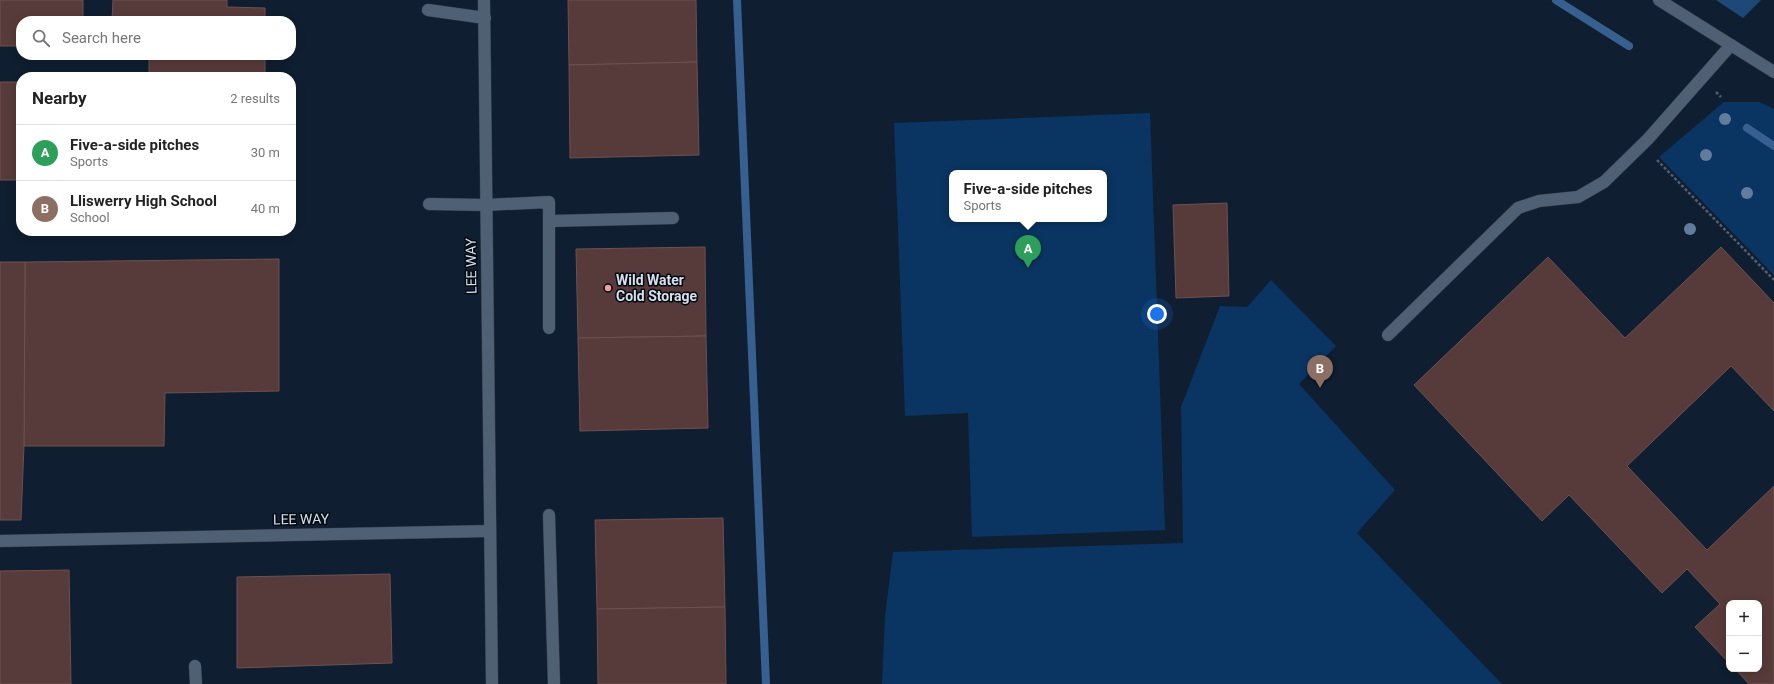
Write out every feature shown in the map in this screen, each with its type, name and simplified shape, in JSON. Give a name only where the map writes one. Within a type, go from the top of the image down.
[{"type":"street","name":"LEE WAY","points":[[484,0],[492,684]]},
{"type":"street","points":[[1659,0],[1774,72]]},
{"type":"street","points":[[428,10],[485,18]]},
{"type":"street","points":[[1388,335],[1518,208],[1539,201],[1578,197],[1604,182],[1648,139],[1731,45]]},
{"type":"street","points":[[429,204],[486,205],[549,202],[549,328]]},
{"type":"street","points":[[550,220],[673,218]]},
{"type":"street","points":[[549,515],[554,684]]},
{"type":"street","name":"LEE WAY","points":[[0,541],[490,531]]},
{"type":"street","points":[[195,666],[196,684]]},
{"type":"path","points":[[1654,157],[1774,280]]},
{"type":"shaded area","points":[[1716,0],[1761,0],[1743,18]]},
{"type":"shaded area","points":[[1724,102],[1759,102],[1774,109],[1774,275],[1659,157]]},
{"type":"shaded area","points":[[1150,113],[1165,530],[972,537],[968,413],[905,416],[894,123]]},
{"type":"shaded area","points":[[1271,280],[1336,346],[1299,384],[1395,490],[1357,533],[1502,684],[882,684],[885,616],[893,552],[1183,543],[1181,407],[1220,306],[1247,307]]},
{"type":"building","points":[[0,0],[83,0],[83,16],[16,16],[16,46],[0,46]]},
{"type":"building","points":[[113,0],[227,0],[227,7],[265,8],[265,16],[112,16]]},
{"type":"building","points":[[568,0],[696,0],[697,62],[569,65]]},
{"type":"building","points":[[149,60],[265,60],[265,72],[149,72]]},
{"type":"building","points":[[697,62],[699,155],[570,158],[569,65]]},
{"type":"building","points":[[0,82],[16,82],[16,180],[0,180]]},
{"type":"building","points":[[1227,203],[1229,296],[1176,298],[1173,205]]},
{"type":"building","points":[[705,247],[706,336],[578,338],[576,249]]},
{"type":"building","points":[[1721,247],[1774,303],[1774,411],[1731,366],[1627,466],[1707,550],[1774,486],[1774,684],[1749,684],[1738,672],[1762,672],[1762,600],[1726,600],[1726,660],[1695,627],[1720,604],[1687,569],[1662,593],[1569,495],[1542,521],[1414,385],[1548,257],[1625,338]]},
{"type":"building","points":[[279,259],[279,391],[165,393],[164,446],[24,446],[25,262]]},
{"type":"building","points":[[0,262],[25,262],[24,446],[21,520],[0,520]]},
{"type":"building","points":[[706,336],[708,428],[580,431],[578,338]]},
{"type":"building","points":[[723,518],[725,607],[597,609],[595,520]]},
{"type":"building","points":[[69,570],[71,684],[0,684],[0,571]]},
{"type":"building","points":[[390,574],[392,663],[237,668],[237,577]]},
{"type":"building","points":[[725,607],[726,684],[598,684],[597,609]]},
{"type":"waterway","points":[[737,0],[766,684]]},
{"type":"waterway","points":[[1556,0],[1629,46]]},
{"type":"waterway","points":[[1747,128],[1774,146]]},
{"type":"place","name":"Five-a-side pitches","points":[[1028,268]]},
{"type":"place","name":"Wild Water Cold Storage","points":[[608,288]]},
{"type":"place","name":"Lliswerry High School","points":[[1320,388]]}]
